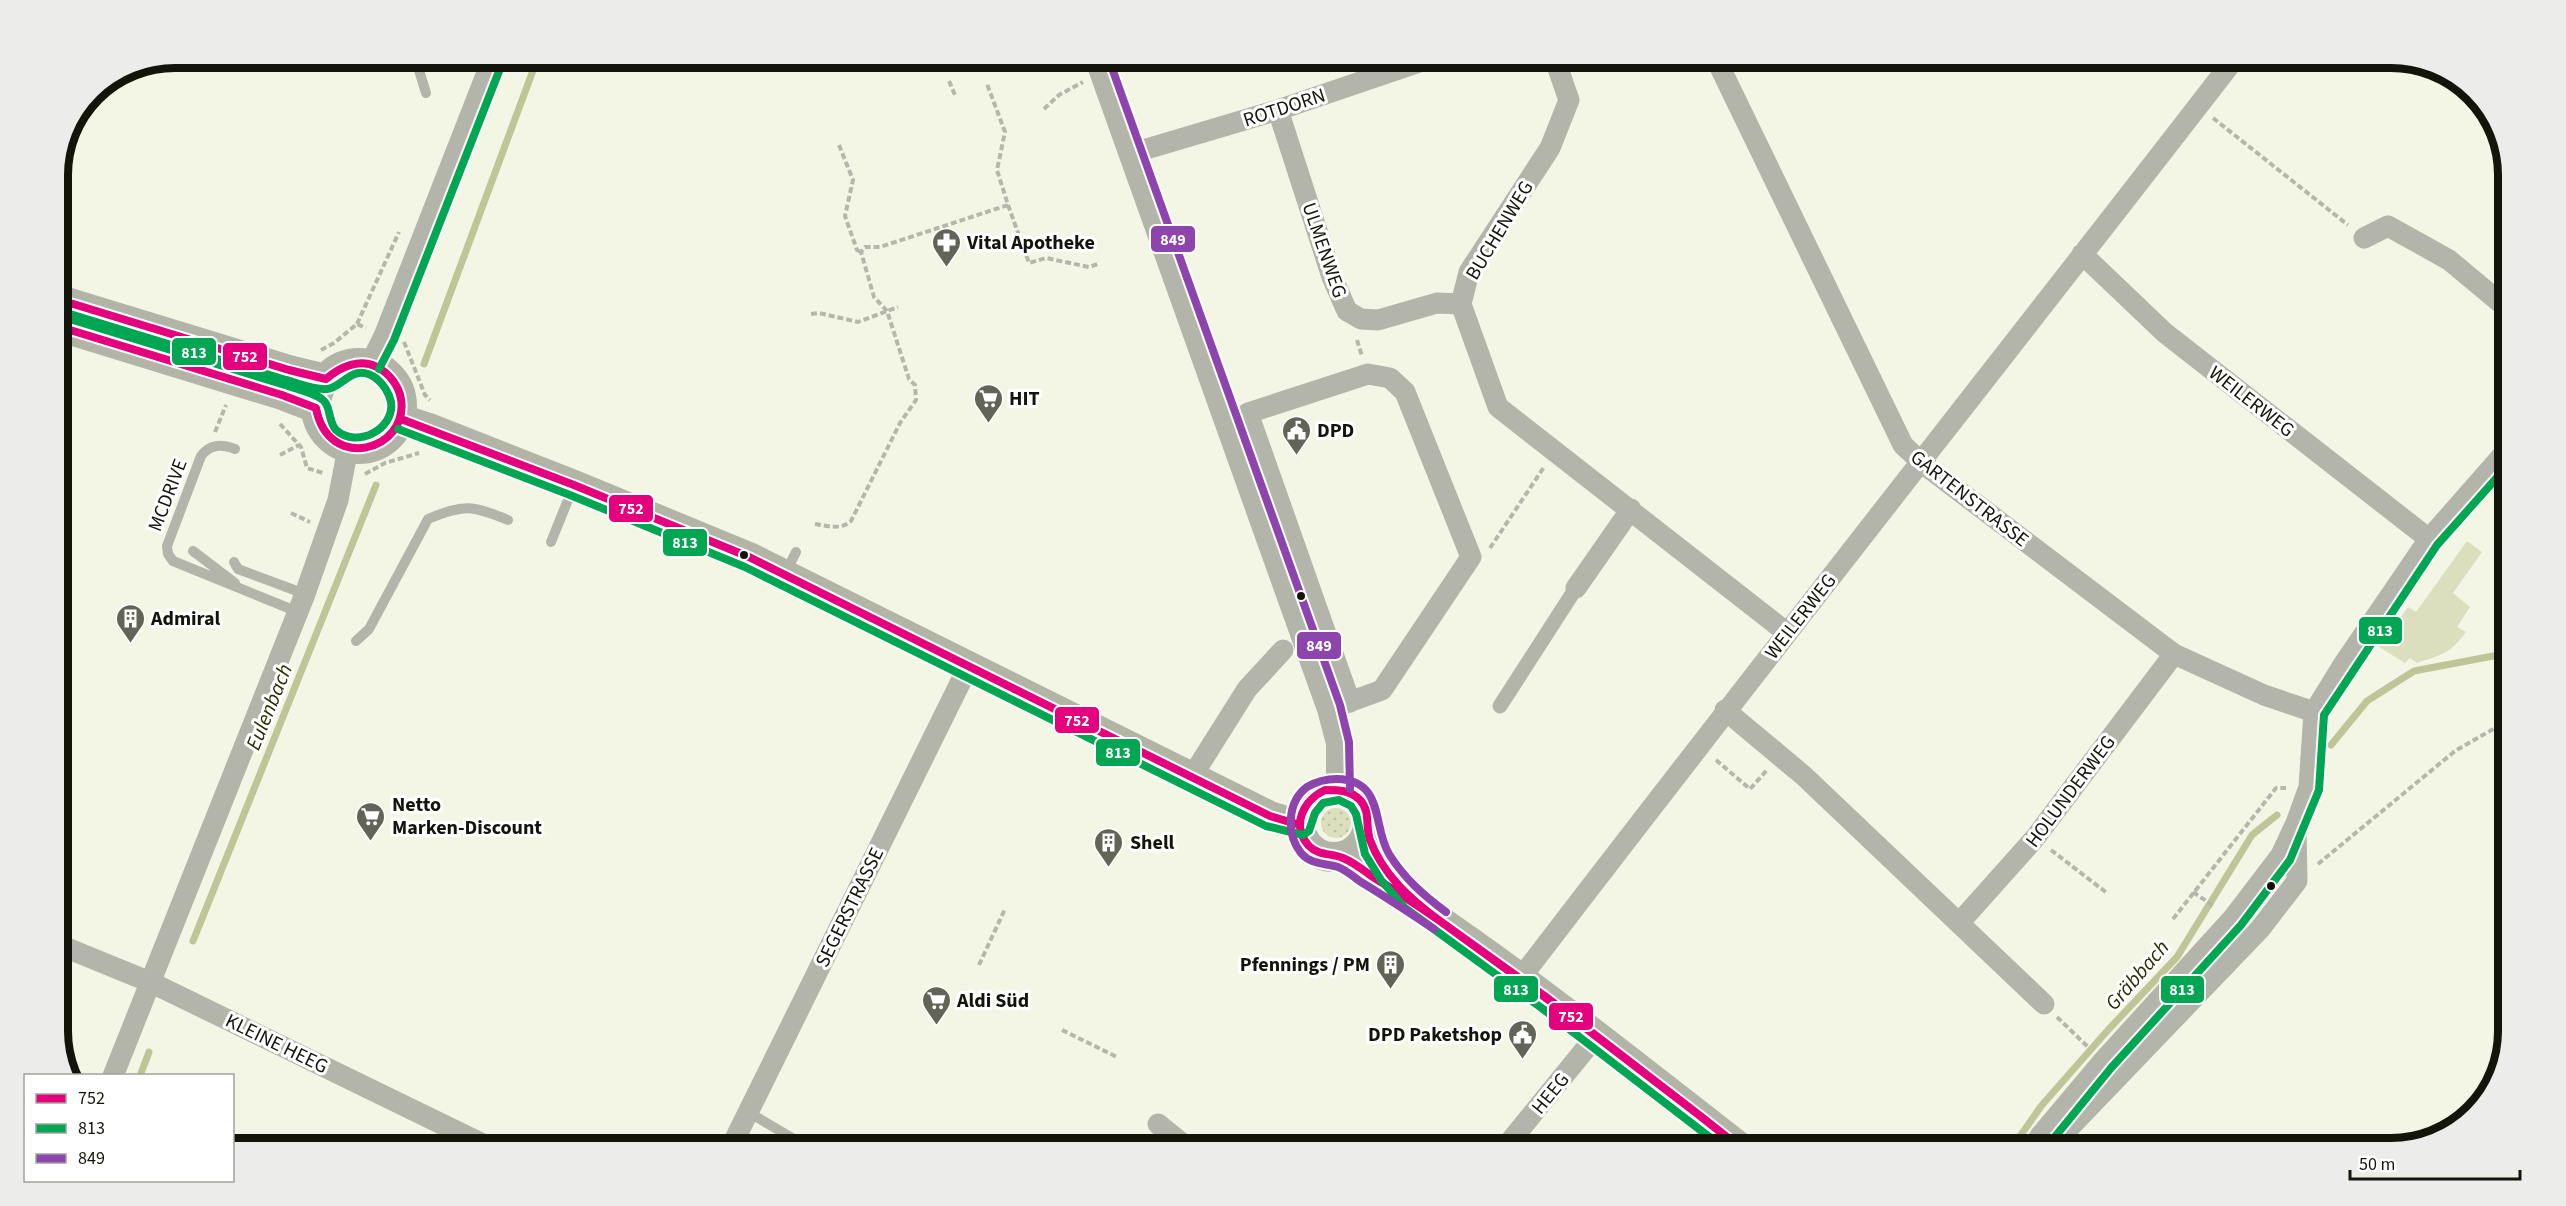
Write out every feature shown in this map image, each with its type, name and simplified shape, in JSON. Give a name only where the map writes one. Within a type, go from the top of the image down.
[{"type":"main road","points":[[68,303],[285,382],[316,408]]},
{"type":"main road","points":[[68,329],[285,382],[326,379]]},
{"type":"main road","points":[[351,364],[370,364],[389,375],[396,384],[402,399],[400,419],[392,434],[383,442],[366,449],[348,448],[330,438],[321,426],[316,408],[318,393],[326,379],[335,370],[351,364]]},
{"type":"main road","points":[[400,419],[433,417],[574,485],[791,563],[969,665],[1191,778],[1270,816],[1300,825]]},
{"type":"main road","points":[[1368,833],[1358,849],[1342,857],[1330,858],[1309,847],[1300,825],[1301,813],[1307,802],[1316,794],[1339,789],[1351,793],[1366,810],[1369,822],[1368,833],[1375,851],[1409,898]]},
{"type":"main road","points":[[1342,857],[1409,898],[1596,1036],[1728,1138]]},
{"type":"street","points":[[370,364],[384,336],[489,68]]},
{"type":"street","points":[[1101,68],[1238,417],[1340,705],[1339,789]]},
{"type":"street","name":"ROTDORN","points":[[1133,153],[1278,110],[1402,68]]},
{"type":"street","name":"BUCHENWEG","points":[[1558,68],[1569,100],[1550,148],[1469,272],[1461,304],[1498,407],[1786,632]]},
{"type":"street","name":"GARTENSTRASSE","points":[[1720,68],[1904,445],[1922,463],[2174,654],[2264,695],[2314,712]]},
{"type":"street","name":"WEILERWEG","points":[[1520,979],[1725,710],[1922,463],[2227,68]]},
{"type":"street","name":"ULMENWEG","points":[[1278,110],[1332,277],[1347,311],[1361,319],[1378,320],[1437,303],[1461,304]]},
{"type":"street","points":[[2364,238],[2388,226],[2449,260],[2498,301]]},
{"type":"street","name":"WEILERWEG","points":[[2082,254],[2165,333],[2429,540]]},
{"type":"street","points":[[1238,417],[1368,374],[1389,378],[1405,392],[1471,557],[1382,690],[1340,705]]},
{"type":"street","points":[[114,1074],[301,603],[338,500],[348,448]]},
{"type":"street","points":[[2041,1138],[2103,1060],[2233,918],[2281,855],[2309,787],[2314,712],[2343,665],[2429,540],[2498,461]]},
{"type":"street","points":[[1500,706],[1630,509]]},
{"type":"street","points":[[1191,778],[1247,688],[1283,651]]},
{"type":"street","name":"HOLUNDERWEG","points":[[1960,922],[2035,838],[2174,654]]},
{"type":"street","name":"SEGERSTRASSE","points":[[735,1138],[969,665]]},
{"type":"street","points":[[1725,710],[1779,755],[1960,922],[2044,1004]]},
{"type":"street","points":[[2047,1138],[2070,1127],[2260,929],[2297,881],[2296,823]]},
{"type":"street","name":"KLEINE HEEG","points":[[68,948],[150,982],[458,1138]]},
{"type":"street","name":"HEEG","points":[[1513,1138],[1596,1036]]},
{"type":"street","points":[[1158,1124],[1175,1138]]},
{"type":"lane","points":[[418,68],[426,93]]},
{"type":"lane","name":"MCDRIVE","points":[[235,449],[222,445],[207,448],[201,456],[167,546],[168,554],[173,561],[244,591]]},
{"type":"lane","points":[[550,542],[574,485]]},
{"type":"lane","points":[[356,641],[369,629],[428,519],[457,508],[470,507],[508,520]]},
{"type":"lane","points":[[193,551],[244,591],[301,603]]},
{"type":"lane","points":[[234,562],[238,569],[301,603]]},
{"type":"lane","points":[[748,1112],[792,1138]]},
{"type":"path","points":[[949,81],[955,95]]},
{"type":"path","points":[[987,84],[1005,132],[997,170],[1029,263],[1046,258],[1089,267],[1098,264]]},
{"type":"path","points":[[1044,109],[1059,95]]},
{"type":"path","points":[[2198,106],[2364,238]]},
{"type":"path","points":[[815,524],[833,527],[846,525],[850,521],[900,423],[916,400],[915,385],[909,379],[887,311],[874,297],[861,252],[857,250],[845,216],[853,180],[839,145]]},
{"type":"path","points":[[861,252],[866,247],[880,247],[1008,205]]},
{"type":"path","points":[[357,324],[406,343],[433,417],[419,453],[367,471],[358,485],[307,468],[299,445],[287,429],[273,419],[293,359],[316,353],[334,343],[357,324],[399,231]]},
{"type":"path","points":[[811,314],[819,313],[858,322],[897,307]]},
{"type":"path","points":[[214,434],[226,405]]},
{"type":"path","points":[[280,455],[299,445]]},
{"type":"path","points":[[1485,556],[1555,451]]},
{"type":"path","points":[[291,513],[315,524]]},
{"type":"path","points":[[2297,881],[2455,751],[2498,726]]},
{"type":"path","points":[[1699,745],[1750,789],[1779,755]]},
{"type":"path","points":[[2173,919],[2276,788]]},
{"type":"path","points":[[2035,838],[2107,893]]},
{"type":"path","points":[[2193,892],[2216,908]]},
{"type":"path","points":[[979,965],[1005,909]]},
{"type":"path","points":[[2044,1004],[2083,1042]]},
{"type":"path","points":[[1062,1030],[1117,1057]]},
{"type":"green space","points":[[2467,541],[2482,552],[2453,593],[2470,607],[2457,627],[2466,632],[2461,639],[2445,652],[2417,663],[2410,658],[2405,663],[2379,647],[2408,607],[2416,612]]},
{"type":"green space","points":[[1336,808],[1347,812],[1351,823],[1347,834],[1336,838],[1325,834],[1321,823],[1325,812]]},
{"type":"waterway","name":"Eulenbach","points":[[424,364],[534,68]]},
{"type":"waterway","name":"Eulenbach","points":[[193,941],[376,485]]},
{"type":"waterway","name":"Gräbbach","points":[[2331,745],[2367,701],[2414,671],[2498,655]]},
{"type":"waterway","name":"Gräbbach","points":[[2019,1138],[2042,1105],[2177,957],[2252,835],[2277,815]]},
{"type":"waterway","name":"Eulenbach","points":[[141,1074],[149,1052]]},
{"type":"transit line","name":"813","points":[[379,369],[394,340],[500,68]]},
{"type":"transit line","name":"849","points":[[1112,68],[1340,705],[1349,742],[1350,789]]},
{"type":"transit line","name":"752","points":[[68,302],[289,370],[326,379],[350,365],[370,364],[386,373],[396,385],[401,399],[400,417],[393,431],[381,442],[366,447],[350,447],[335,441],[323,428],[316,408],[282,395],[68,329]]},
{"type":"transit line","name":"813","points":[[68,313],[311,387],[333,388],[355,374],[369,374],[386,389],[391,402],[391,412],[381,428],[373,433],[364,437],[345,435],[333,426],[324,401],[311,393],[68,318]]},
{"type":"transit line","name":"752","points":[[401,419],[574,485],[749,557],[1270,816],[1300,825]]},
{"type":"transit line","name":"813","points":[[398,429],[570,495],[745,567],[1266,826],[1303,835],[1309,831],[1315,813],[1323,803],[1339,800],[1351,806],[1356,814],[1365,854],[1381,880],[1405,908],[1543,1009],[1711,1138]]},
{"type":"transit line","name":"813","points":[[2054,1138],[2111,1068],[2241,925],[2290,860],[2319,790],[2324,715],[2437,545],[2498,476]]},
{"type":"transit line","name":"849","points":[[1434,929],[1344,870],[1314,862],[1301,853],[1291,828],[1292,809],[1300,793],[1311,785],[1329,779],[1352,781],[1363,787],[1375,806],[1389,854],[1414,886],[1446,912]]},
{"type":"transit line","name":"752","points":[[1325,790],[1348,792],[1360,800],[1366,809],[1370,840],[1382,864],[1399,886],[1440,921],[1350,861],[1339,856],[1321,853],[1309,846],[1301,830],[1302,814],[1311,800],[1325,790]]},
{"type":"transit line","name":"752","points":[[1440,921],[1546,997],[1699,1115]]},
{"type":"transit line","name":"752","points":[[1440,921],[1550,1001],[1699,1115]]},
{"type":"transit line","name":"752","points":[[1699,1115],[1728,1138]]},
{"type":"transit line","name":"752","points":[[1699,1115],[1728,1138]]},
{"type":"place","name":"Vital Apotheke","points":[[946,268]]},
{"type":"place","name":"HIT","points":[[988,424]]},
{"type":"place","name":"DPD","points":[[1296,456]]},
{"type":"place","name":"Admiral","points":[[130,644]]},
{"type":"place","name":"Netto Marken-Discount","points":[[371,842]]},
{"type":"place","name":"Shell","points":[[1109,868]]},
{"type":"place","name":"Pfennings / PM","points":[[1391,990]]},
{"type":"place","name":"Aldi Süd","points":[[936,1026]]},
{"type":"place","name":"DPD Paketshop","points":[[1523,1060]]}]
